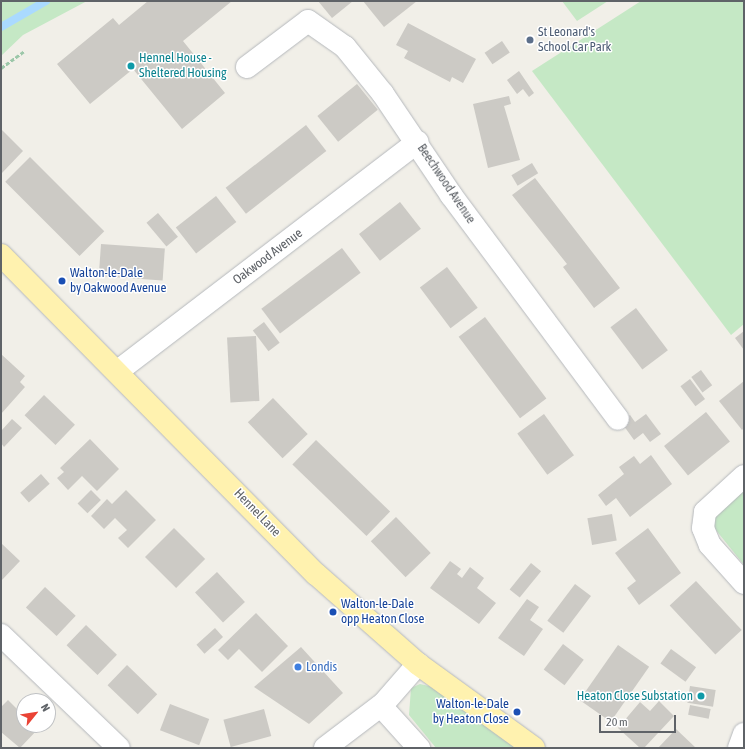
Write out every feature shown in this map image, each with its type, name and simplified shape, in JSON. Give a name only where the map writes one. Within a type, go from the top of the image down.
[{"type":"main road","name":"Hennel Lane","points":[[1,255],[118,371],[316,574],[418,664],[534,748]]},
{"type":"street","name":"Beechwood Avenue","points":[[247,67],[308,21],[346,47],[418,142],[451,195],[618,419]]},
{"type":"street","name":"Oakwood Avenue","points":[[118,371],[418,142]]},
{"type":"street","points":[[744,476],[704,512],[703,528],[710,545],[744,583]]},
{"type":"street","points":[[1,635],[119,748]]},
{"type":"street","points":[[325,748],[381,706],[418,664]]},
{"type":"street","points":[[381,706],[419,748]]},
{"type":"street","points":[[739,748],[744,734]]},
{"type":"path","points":[[1,68],[24,50]]},
{"type":"green space","points":[[1,1],[87,1],[23,35],[1,56]]},
{"type":"green space","points":[[562,1],[608,1],[577,21]]},
{"type":"green space","points":[[641,1],[744,1],[744,324],[731,335],[532,71]]},
{"type":"green space","points":[[744,487],[744,565],[711,524],[713,514]]},
{"type":"green space","points":[[420,684],[433,687],[516,748],[436,748],[409,715],[411,688]]},
{"type":"building","name":"Hennel House - Sheltered Housing","points":[[148,1],[232,1],[183,41],[225,93],[182,129],[133,69],[90,104],[57,64],[113,18],[119,25]]},
{"type":"building","points":[[318,1],[353,1],[332,18]]},
{"type":"building","points":[[363,1],[417,1],[384,27]]},
{"type":"building","points":[[408,23],[476,59],[463,83],[452,77],[450,82],[404,58],[408,51],[396,45]]},
{"type":"building","points":[[502,41],[510,53],[492,64],[485,53]]},
{"type":"building","points":[[519,71],[534,93],[529,97],[523,89],[517,94],[507,80]]},
{"type":"building","points":[[357,84],[378,110],[338,142],[317,116]]},
{"type":"building","points":[[509,96],[511,104],[504,106],[520,160],[488,168],[473,104]]},
{"type":"building","points":[[306,125],[326,151],[246,214],[226,188]]},
{"type":"building","points":[[1,129],[23,151],[1,174]]},
{"type":"building","points":[[30,157],[104,231],[79,256],[5,182]]},
{"type":"building","points":[[532,163],[538,173],[518,186],[511,175]]},
{"type":"building","points":[[535,178],[620,288],[594,308],[563,267],[567,264],[512,195]]},
{"type":"building","points":[[216,196],[236,222],[196,253],[176,227]]},
{"type":"building","points":[[400,202],[421,229],[380,261],[359,234]]},
{"type":"building","points":[[158,213],[178,237],[166,246],[147,223]]},
{"type":"building","points":[[101,244],[165,248],[163,280],[99,276]]},
{"type":"building","points":[[342,248],[361,273],[280,334],[261,309]]},
{"type":"building","points":[[447,267],[478,308],[451,328],[420,287]]},
{"type":"building","points":[[636,308],[668,350],[642,370],[610,327]]},
{"type":"building","points":[[485,317],[546,398],[520,418],[459,337]]},
{"type":"building","points":[[264,322],[280,343],[268,351],[253,330]]},
{"type":"building","points":[[744,331],[744,350],[735,338]]},
{"type":"building","points":[[256,336],[259,401],[230,402],[227,338]]},
{"type":"building","points":[[1,354],[25,376],[20,382],[25,387],[1,414]]},
{"type":"building","points":[[701,370],[712,385],[702,392],[691,377]]},
{"type":"building","points":[[690,379],[705,399],[695,406],[680,386]]},
{"type":"building","points":[[744,381],[744,428],[742,430],[719,401]]},
{"type":"building","points":[[44,395],[75,425],[55,445],[25,415]]},
{"type":"building","points":[[273,398],[308,434],[283,458],[248,422]]},
{"type":"building","points":[[706,412],[730,442],[688,476],[664,446]]},
{"type":"building","points":[[544,414],[574,455],[547,475],[517,433]]},
{"type":"building","points":[[646,414],[661,434],[650,442],[643,433],[634,440],[621,422],[630,415],[635,422]]},
{"type":"building","points":[[12,419],[22,428],[4,447],[1,443],[1,431]]},
{"type":"building","points":[[90,439],[119,469],[97,491],[82,476],[68,490],[57,478],[64,472],[60,468]]},
{"type":"building","points":[[316,440],[390,512],[366,536],[292,464]]},
{"type":"building","points":[[651,455],[672,484],[630,517],[616,498],[606,506],[598,495],[624,474],[619,467],[634,456],[640,464]]},
{"type":"building","points":[[41,474],[50,484],[29,502],[20,493]]},
{"type":"building","points":[[91,490],[101,500],[87,513],[78,503]]},
{"type":"building","points":[[126,490],[156,520],[128,548],[118,538],[127,530],[115,518],[104,529],[91,516],[107,499],[112,504]]},
{"type":"building","points":[[612,514],[617,541],[592,545],[587,518]]},
{"type":"building","points":[[396,517],[431,553],[406,577],[371,541]]},
{"type":"building","points":[[174,528],[205,559],[176,588],[145,557]]},
{"type":"building","points":[[648,528],[681,573],[639,605],[627,588],[636,581],[615,553]]},
{"type":"building","points":[[1,543],[20,561],[1,581]]},
{"type":"building","points":[[450,561],[461,569],[457,574],[462,578],[470,567],[484,578],[477,588],[496,603],[479,624],[430,588]]},
{"type":"building","points":[[531,563],[541,571],[520,598],[510,589]]},
{"type":"building","points":[[217,572],[245,602],[223,622],[195,592]]},
{"type":"building","points":[[696,581],[742,630],[715,655],[670,606]]},
{"type":"building","points":[[575,584],[591,596],[563,633],[547,621]]},
{"type":"building","points":[[45,587],[76,616],[57,636],[26,607]]},
{"type":"building","points":[[527,599],[539,607],[530,620],[543,629],[524,656],[498,638]]},
{"type":"building","points":[[256,613],[288,646],[262,672],[239,649],[228,660],[218,650]]},
{"type":"building","points":[[86,625],[117,655],[97,675],[67,645]]},
{"type":"building","points":[[215,628],[223,637],[204,654],[196,645]]},
{"type":"building","points":[[563,644],[584,660],[565,685],[544,670]]},
{"type":"building","points":[[618,645],[649,667],[611,722],[580,700]]},
{"type":"building","name":"Londis","points":[[301,647],[343,693],[309,724],[254,687]]},
{"type":"building","points":[[671,649],[696,667],[685,682],[660,664]]},
{"type":"building","points":[[127,665],[157,694],[138,714],[108,685]]},
{"type":"building","name":"Heaton Close Substation","points":[[690,686],[716,690],[713,707],[687,703]]},
{"type":"building","points":[[8,700],[16,708],[16,733],[34,733],[20,748],[1,732],[1,707]]},
{"type":"building","points":[[659,701],[674,716],[644,748],[640,748],[618,728],[640,702],[650,711]]},
{"type":"building","points":[[170,704],[209,719],[199,745],[160,730]]},
{"type":"building","points":[[690,705],[711,709],[709,719],[688,715]]},
{"type":"building","points":[[264,709],[271,736],[231,747],[223,720]]},
{"type":"building","points":[[676,729],[696,748],[658,748]]},
{"type":"waterway","points":[[1,27],[46,1]]},
{"type":"place","name":"St Leonard's School Car Park","points":[[530,40]]},
{"type":"place","name":"Hennel House - Sheltered Housing","points":[[131,66]]},
{"type":"place","name":"Walton-le-Dale by Oakwood Avenue","points":[[62,281]]},
{"type":"place","name":"Walton-le-Dale opp Heaton Close","points":[[333,612]]},
{"type":"place","name":"Londis","points":[[298,667]]},
{"type":"place","name":"Heaton Close Substation","points":[[701,696]]},
{"type":"place","name":"Walton-le-Dale by Heaton Close","points":[[517,712]]}]
